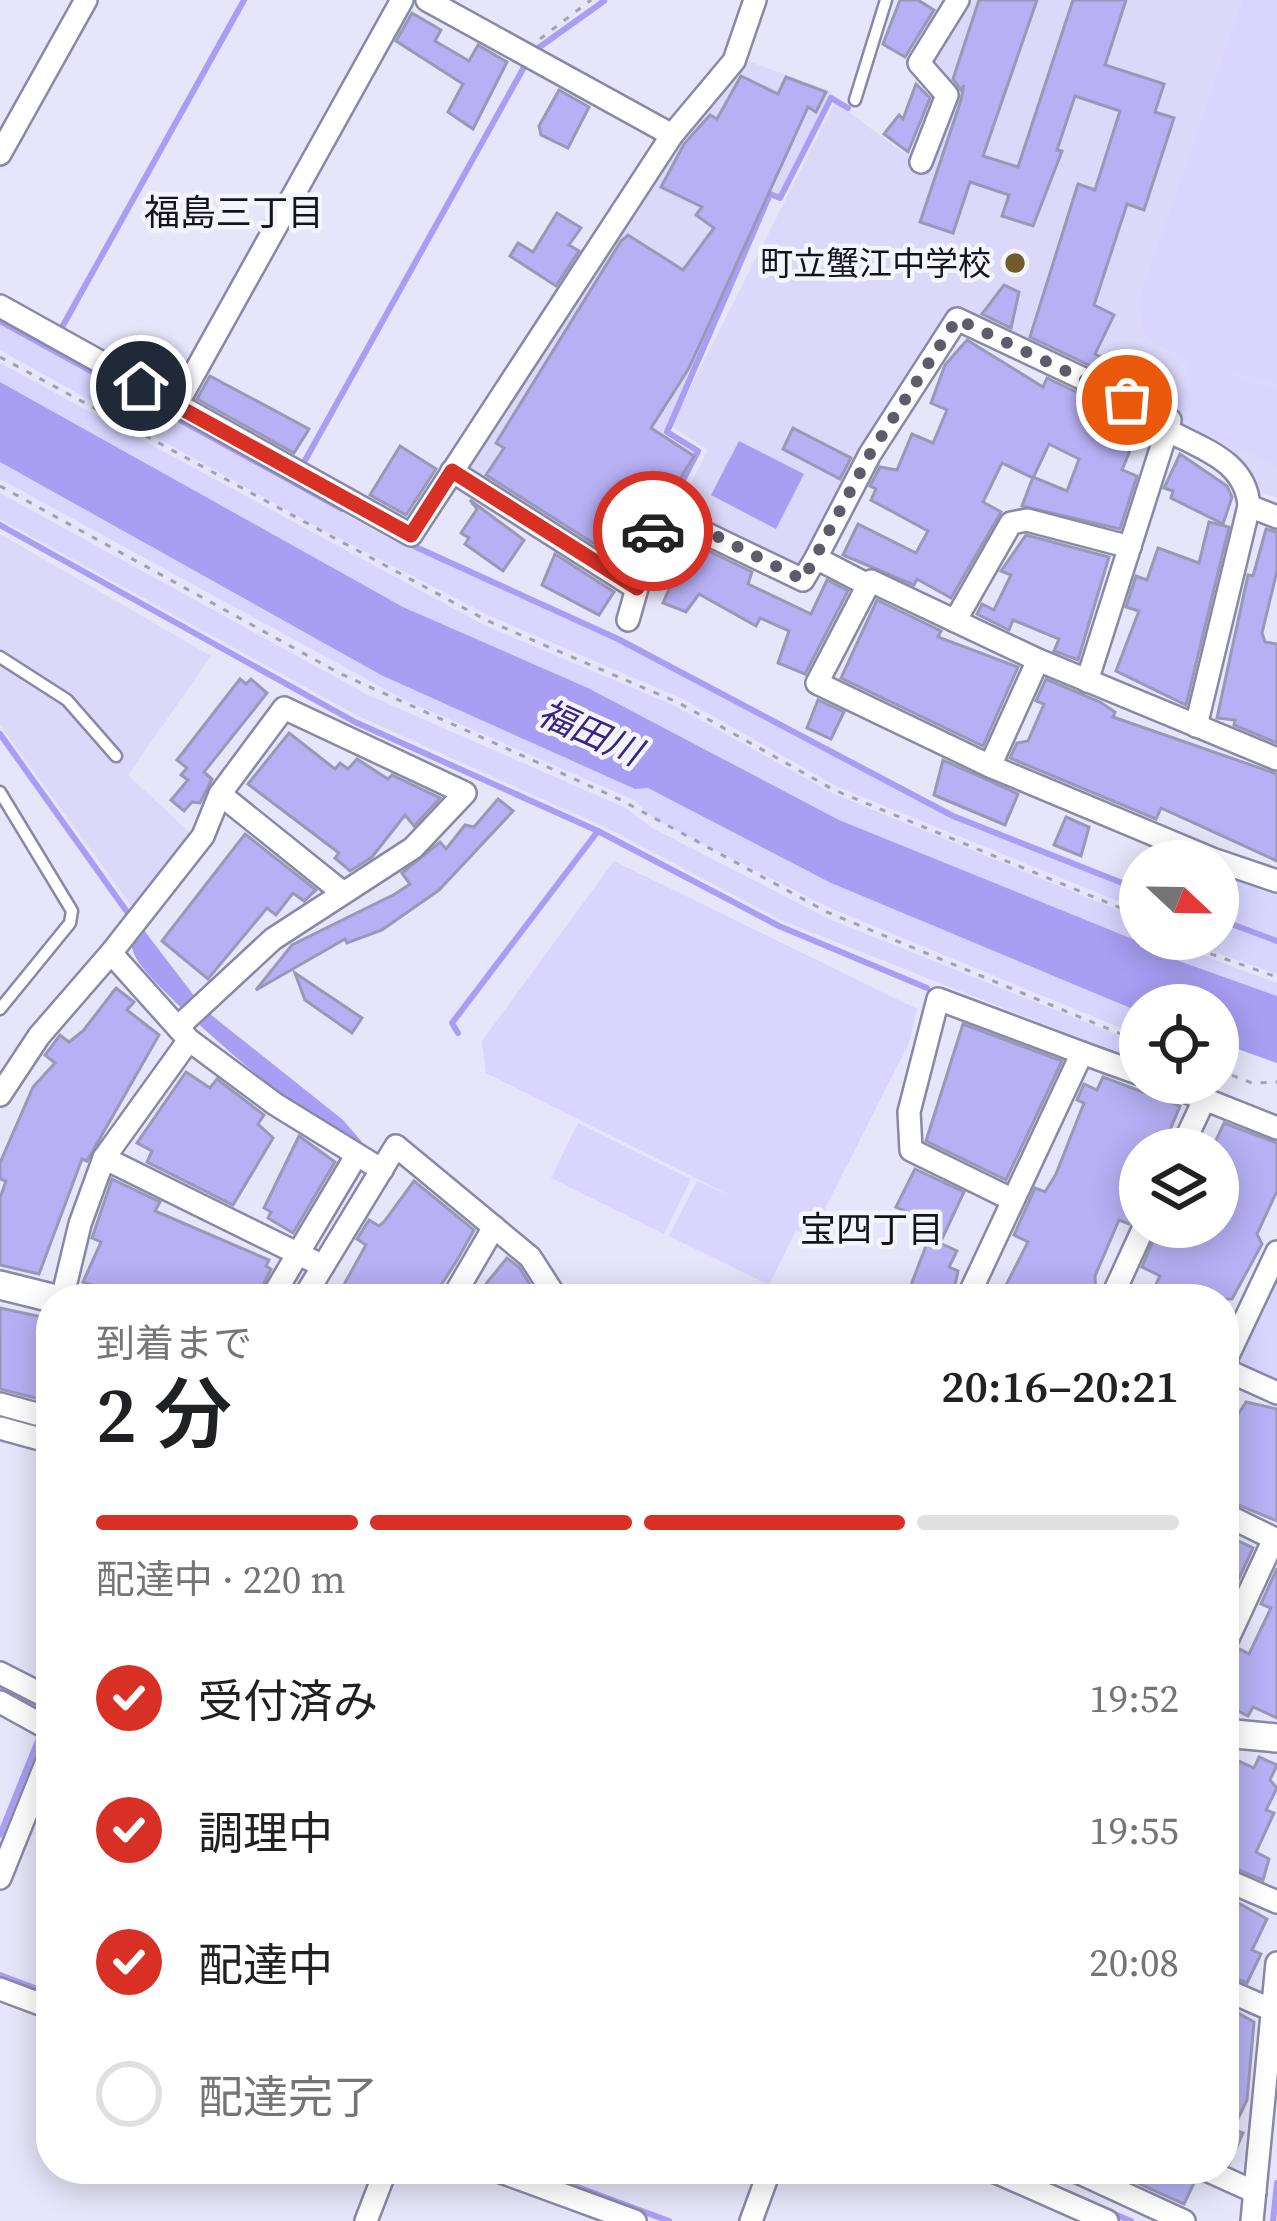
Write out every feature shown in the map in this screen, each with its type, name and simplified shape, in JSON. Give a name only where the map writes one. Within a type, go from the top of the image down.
[{"type":"street","points":[[0,154],[86,0]]},
{"type":"street","points":[[176,406],[402,0]]},
{"type":"street","points":[[427,0],[672,134]]},
{"type":"street","points":[[0,306],[411,535],[672,134],[734,61],[755,0]]},
{"type":"street","points":[[921,162],[946,95],[919,63],[958,0]]},
{"type":"street","points":[[628,620],[659,511],[803,580],[870,454],[957,319],[1170,420],[1088,681]]},
{"type":"street","points":[[1167,430],[1233,466],[1244,480],[1249,506],[1196,726]]},
{"type":"street","points":[[452,471],[637,588]]},
{"type":"street","points":[[1249,506],[1277,518]]},
{"type":"street","points":[[955,621],[1011,523],[1027,520],[1130,548]]},
{"type":"street","points":[[816,558],[868,585]]},
{"type":"street","points":[[1167,840],[990,766],[817,683],[871,581],[1038,660],[1277,759]]},
{"type":"street","points":[[990,766],[1038,660]]},
{"type":"street","points":[[0,1095],[39,1036],[202,836],[220,794],[284,709],[465,793],[413,848],[273,939],[213,994],[184,1029],[104,1158],[63,1284]]},
{"type":"street","points":[[220,794],[342,892]]},
{"type":"street","points":[[1239,868],[1277,881]]},
{"type":"street","points":[[115,948],[184,1029],[356,1156],[382,1170]]},
{"type":"street","points":[[1013,1200],[910,1150],[909,1112],[938,999],[1119,1066]]},
{"type":"street","points":[[974,1284],[1082,1053]]},
{"type":"street","points":[[1219,1104],[1277,1128]]},
{"type":"street","points":[[312,1284],[396,1146],[530,1257],[547,1284]]},
{"type":"street","points":[[280,1284],[356,1156]]},
{"type":"street","points":[[104,1158],[323,1266]]},
{"type":"street","points":[[461,1284],[494,1227]]},
{"type":"street","points":[[1118,1284],[1134,1248]]},
{"type":"street","points":[[1239,1334],[1277,1252]]},
{"type":"street","points":[[0,1285],[36,1294]]},
{"type":"street","points":[[1239,1374],[1277,1393]]},
{"type":"street","points":[[0,1404],[36,1414]]},
{"type":"street","points":[[0,1428],[36,1438]]},
{"type":"street","points":[[1239,1521],[1276,1539],[1239,1616]]},
{"type":"street","points":[[0,1673],[36,1691]]},
{"type":"street","points":[[0,1702],[36,1722]]},
{"type":"street","points":[[1239,1734],[1277,1738]]},
{"type":"street","points":[[0,1878],[36,1788]]},
{"type":"street","points":[[1239,1886],[1277,1902]]},
{"type":"street","points":[[1252,2221],[1277,1963]]},
{"type":"street","points":[[0,1989],[36,2002]]},
{"type":"street","points":[[1239,1996],[1272,2010]]},
{"type":"street","points":[[367,2221],[381,2184]]},
{"type":"street","points":[[534,2184],[635,2221]]},
{"type":"street","points":[[751,2221],[765,2184]]},
{"type":"street","points":[[1023,2184],[1107,2221]]},
{"type":"street","points":[[1115,2184],[1184,2221]]},
{"type":"street","points":[[1237,2184],[1255,2192]]},
{"type":"lane","points":[[855,100],[886,0]]},
{"type":"lane","points":[[0,657],[67,700],[116,756]]},
{"type":"lane","points":[[0,792],[72,911],[70,923],[0,1009]]},
{"type":"path","points":[[521,53],[591,0]]},
{"type":"path","points":[[0,357],[486,620],[679,703],[834,790],[1119,907]]},
{"type":"path","points":[[0,486],[341,674],[622,800],[655,824],[827,912],[1119,1033]]},
{"type":"path","points":[[1228,960],[1277,977]]},
{"type":"path","points":[[1239,1078],[1277,1082]]},
{"type":"shaded area","name":"町立蟹江中学校","points":[[966,0],[1277,0],[1277,498],[1255,490],[1240,460],[956,308],[865,450],[802,570],[680,505],[708,450],[671,426],[835,102],[931,173],[957,93],[932,58]]},
{"type":"shaded area","points":[[1243,0],[1277,0],[1277,384],[1189,359],[1143,333],[1140,298]]},
{"type":"shaded area","points":[[743,59],[832,92],[779,196],[769,193],[665,431],[696,452],[671,499],[656,500],[635,574],[466,468],[676,140]]},
{"type":"shaded area","points":[[0,323],[388,538],[621,643],[952,818],[1119,884],[1119,901],[836,786],[683,699],[490,616],[308,522],[0,350]]},
{"type":"shaded area","points":[[1190,362],[1277,389],[1277,467],[1171,415]]},
{"type":"shaded area","points":[[0,363],[484,625],[675,706],[832,793],[1119,910],[1119,934],[839,820],[588,688],[403,607],[0,382]]},
{"type":"shaded area","points":[[0,462],[381,675],[635,789],[648,788],[831,883],[1119,1003],[1119,1027],[828,907],[655,819],[634,800],[405,700],[0,479]]},
{"type":"shaded area","points":[[0,493],[368,695],[626,808],[652,828],[829,919],[1119,1036],[1119,1054],[783,921],[611,830],[356,715],[0,519]]},
{"type":"shaded area","points":[[0,534],[211,656],[128,775],[191,834],[134,909],[0,725]]},
{"type":"shaded area","points":[[614,861],[917,1009],[909,1043],[811,1236],[796,1230],[769,1284],[669,1236],[697,1181],[735,1198],[486,1073],[482,1041]]},
{"type":"shaded area","points":[[1239,877],[1277,891],[1277,937],[1239,923]]},
{"type":"shaded area","points":[[1239,929],[1277,943],[1277,974],[1237,960]]},
{"type":"shaded area","points":[[1176,960],[1215,960],[1277,983],[1277,996]]},
{"type":"shaded area","points":[[578,1123],[691,1179],[664,1234],[551,1178]]},
{"type":"shaded area","points":[[1277,1276],[1277,1381],[1242,1365],[1239,1356]]},
{"type":"water","name":"福田川","points":[[0,382],[403,607],[588,688],[839,820],[1119,933],[1119,960],[1176,960],[1277,996],[1277,1063],[1239,1049],[1239,984],[1119,984],[1119,1003],[831,883],[648,788],[635,789],[381,675],[0,462]]},
{"type":"water","points":[[739,441],[804,474],[776,529],[711,495]]},
{"type":"water","points":[[130,912],[205,1010],[343,1120],[362,1142],[341,1134],[280,1093],[180,1007],[136,959],[125,919]]},
{"type":"building","points":[[900,0],[918,0],[934,10],[905,57],[883,44]]},
{"type":"building","points":[[979,0],[1037,0],[983,156],[1018,167],[1073,0],[1126,0],[1105,65],[1164,84],[1155,112],[1174,118],[1144,210],[1127,204],[1094,305],[1114,315],[1095,354],[1165,388],[1160,399],[1030,337],[1078,184],[1095,190],[1120,111],[1075,96],[1057,150],[1062,151],[1033,226],[1002,216],[1009,195],[970,182],[953,233],[920,222],[961,100],[964,85],[961,90],[953,79]]},
{"type":"building","points":[[412,13],[441,30],[435,41],[469,61],[478,45],[507,62],[473,129],[448,112],[463,84],[396,41]]},
{"type":"building","points":[[741,76],[778,94],[786,77],[826,92],[816,112],[808,107],[689,368],[651,428],[694,456],[671,493],[629,504],[644,510],[626,564],[486,475],[504,448],[496,443],[621,241],[628,235],[683,270],[714,228],[696,215],[702,207],[661,187],[684,144],[710,115],[717,119]]},
{"type":"building","points":[[916,84],[930,98],[908,152],[884,134],[899,115],[903,119]]},
{"type":"building","points":[[559,90],[589,107],[568,148],[541,135],[539,126]]},
{"type":"building","points":[[557,213],[581,228],[569,245],[579,251],[556,286],[510,256],[518,243],[533,252]]},
{"type":"building","points":[[1004,285],[1019,292],[1011,328],[982,314]]},
{"type":"building","points":[[967,340],[1043,387],[1047,378],[1151,428],[1144,445],[1134,441],[1122,470],[1137,476],[1120,529],[1022,506],[1033,478],[1002,463],[983,502],[1001,512],[951,598],[917,579],[914,585],[843,555],[858,524],[916,553],[928,531],[871,500],[876,489],[870,486],[880,467],[897,470],[912,434],[933,443],[947,410],[931,403],[945,365]],"holes":[[[1049,444],[1079,459],[1067,491],[1033,477]]]},
{"type":"building","points":[[210,376],[309,429],[294,453],[197,399]]},
{"type":"building","points":[[793,428],[851,458],[840,479],[783,449]]},
{"type":"building","points":[[400,446],[436,469],[406,515],[370,495]]},
{"type":"building","points":[[1180,454],[1227,486],[1232,497],[1223,524],[1171,498],[1173,491],[1164,488]]},
{"type":"building","points":[[470,500],[524,540],[503,571],[465,544],[469,538],[461,533],[477,509]]},
{"type":"building","points":[[1209,522],[1229,527],[1186,705],[1116,671],[1139,611],[1126,607],[1136,576],[1147,580],[1158,548],[1199,563]]},
{"type":"building","points":[[1266,529],[1277,532],[1277,571],[1262,633],[1265,642],[1277,644],[1277,743],[1234,725],[1235,720],[1217,718],[1248,575],[1253,576]]},
{"type":"building","points":[[669,532],[752,572],[748,584],[811,614],[827,580],[848,591],[805,674],[778,663],[789,631],[760,618],[756,626],[699,594],[686,612],[663,603],[676,573],[659,566]]},
{"type":"building","points":[[1026,535],[1109,557],[1078,660],[1054,651],[1059,639],[1013,620],[1009,630],[977,614],[982,604],[994,610],[1011,575],[1001,571]]},
{"type":"building","points":[[555,554],[614,592],[599,615],[542,585]]},
{"type":"building","points":[[877,600],[941,631],[938,637],[1018,667],[983,746],[841,678]]},
{"type":"building","points":[[240,679],[246,684],[251,679],[267,693],[204,772],[212,779],[200,803],[192,802],[184,811],[171,800],[188,780],[181,775],[187,768],[177,760]]},
{"type":"building","points":[[1046,679],[1100,702],[1115,712],[1113,717],[1277,774],[1277,861],[1161,808],[1156,819],[1010,758],[1017,743],[1028,741],[1044,704],[1036,701]]},
{"type":"building","points":[[818,700],[844,712],[831,739],[807,728]]},
{"type":"building","points":[[289,733],[335,769],[340,763],[348,769],[357,759],[388,779],[392,775],[440,798],[414,826],[405,815],[372,857],[350,871],[335,858],[339,853],[248,784]]},
{"type":"building","points":[[943,760],[1018,794],[1005,825],[934,795]]},
{"type":"building","points":[[498,799],[513,811],[439,890],[382,930],[347,943],[345,939],[256,990],[292,945],[410,884],[402,873],[440,842],[446,849],[465,825],[474,827]]},
{"type":"building","points":[[1066,817],[1089,827],[1081,856],[1054,845]]},
{"type":"building","points":[[245,834],[316,890],[304,901],[293,893],[276,915],[267,908],[208,979],[162,941]]},
{"type":"building","points":[[295,973],[362,1018],[352,1033],[305,1000]]},
{"type":"building","points":[[116,988],[134,1002],[127,1010],[159,1035],[87,1161],[82,1159],[39,1274],[0,1265],[0,1198],[6,1181],[0,1179],[0,1163],[33,1087],[55,1063],[45,1055],[60,1035],[69,1042],[83,1031]]},
{"type":"building","points":[[963,1024],[1062,1061],[1006,1180],[926,1141]]},
{"type":"building","points":[[186,1072],[210,1088],[217,1079],[264,1115],[258,1124],[273,1138],[233,1205],[147,1162],[152,1151],[137,1143]]},
{"type":"building","points":[[1103,1077],[1119,1083],[1119,1104],[1180,1106],[1171,1128],[1119,1128],[1119,1220],[1095,1284],[1007,1284],[1028,1242],[1014,1235],[1035,1188],[1045,1192],[1056,1174],[1084,1103],[1077,1100],[1084,1084],[1097,1090]]},
{"type":"building","points":[[1239,1129],[1277,1143],[1277,1191],[1257,1234],[1262,1244],[1239,1286],[1156,1284],[1160,1276],[1142,1267],[1150,1248],[1239,1248]]},
{"type":"building","points":[[299,1136],[335,1162],[293,1233],[268,1218],[271,1212],[264,1208]]},
{"type":"building","points":[[915,1169],[964,1192],[942,1239],[920,1229],[924,1220],[896,1207]]},
{"type":"building","points":[[112,1179],[160,1202],[155,1211],[269,1260],[266,1266],[271,1269],[264,1284],[89,1284],[83,1282],[101,1242],[92,1238]]},
{"type":"building","points":[[414,1181],[474,1230],[442,1284],[344,1284],[366,1245],[357,1239],[369,1220],[379,1226]]},
{"type":"building","points":[[929,1238],[957,1251],[949,1267],[958,1271],[955,1284],[911,1284]]},
{"type":"building","points":[[507,1258],[530,1284],[486,1284]]},
{"type":"building","points":[[0,1308],[36,1316],[36,1398],[0,1389]]},
{"type":"building","points":[[1246,1402],[1277,1409],[1277,1521],[1239,1505],[1239,1413]]},
{"type":"building","points":[[1239,1541],[1253,1548],[1239,1578]]},
{"type":"building","points":[[1277,1568],[1277,1718],[1253,1707],[1248,1716],[1239,1712],[1239,1650],[1249,1654],[1271,1608],[1261,1604]]},
{"type":"building","points":[[1259,1757],[1277,1765],[1270,1780],[1277,1788],[1266,1810],[1274,1813],[1256,1852],[1269,1859],[1263,1880],[1239,1870],[1239,1761],[1254,1768]]},
{"type":"building","points":[[1239,1903],[1267,1919],[1252,1950],[1261,1954],[1247,1983],[1239,1980]]},
{"type":"building","points":[[1239,2014],[1254,2022],[1247,2100],[1239,2117]]},
{"type":"building","points":[[1140,2184],[1194,2184],[1184,2204]]},
{"type":"waterway","points":[[61,329],[244,0]]},
{"type":"waterway","points":[[534,51],[604,1]]},
{"type":"waterway","points":[[303,464],[523,69]]},
{"type":"waterway","points":[[660,503],[672,501],[698,451],[667,432],[770,194],[780,198],[831,98],[848,108]]},
{"type":"waterway","points":[[0,321],[342,509]]},
{"type":"waterway","points":[[0,525],[355,722],[598,831],[779,926],[927,988]]},
{"type":"waterway","points":[[407,543],[618,639],[953,816],[1119,882]]},
{"type":"waterway","points":[[0,734],[130,916]]},
{"type":"waterway","points":[[458,1033],[452,1023],[598,831]]},
{"type":"waterway","points":[[1239,927],[1277,941]]},
{"type":"waterway","points":[[0,1687],[36,1706]]},
{"type":"waterway","points":[[0,1835],[36,1745]]},
{"type":"waterway","points":[[0,1975],[36,1988]]},
{"type":"waterway","points":[[1273,2221],[1277,2183]]},
{"type":"waterway","points":[[569,2184],[669,2221]]},
{"type":"waterway","points":[[1112,2213],[1131,2221]]},
{"type":"way so far","points":[[653,531],[659,511],[667,511],[803,580],[870,454],[957,319],[1127,400]]},
{"type":"place","name":"町立蟹江中学校","points":[[1015,263]]},
{"type":"district","name":"福島三丁目","points":[[234,212]]},
{"type":"district","name":"宝四丁目","points":[[872,1229]]},
{"type":"route","points":[[141,386],[411,535],[452,471],[637,588],[653,531]]}]
